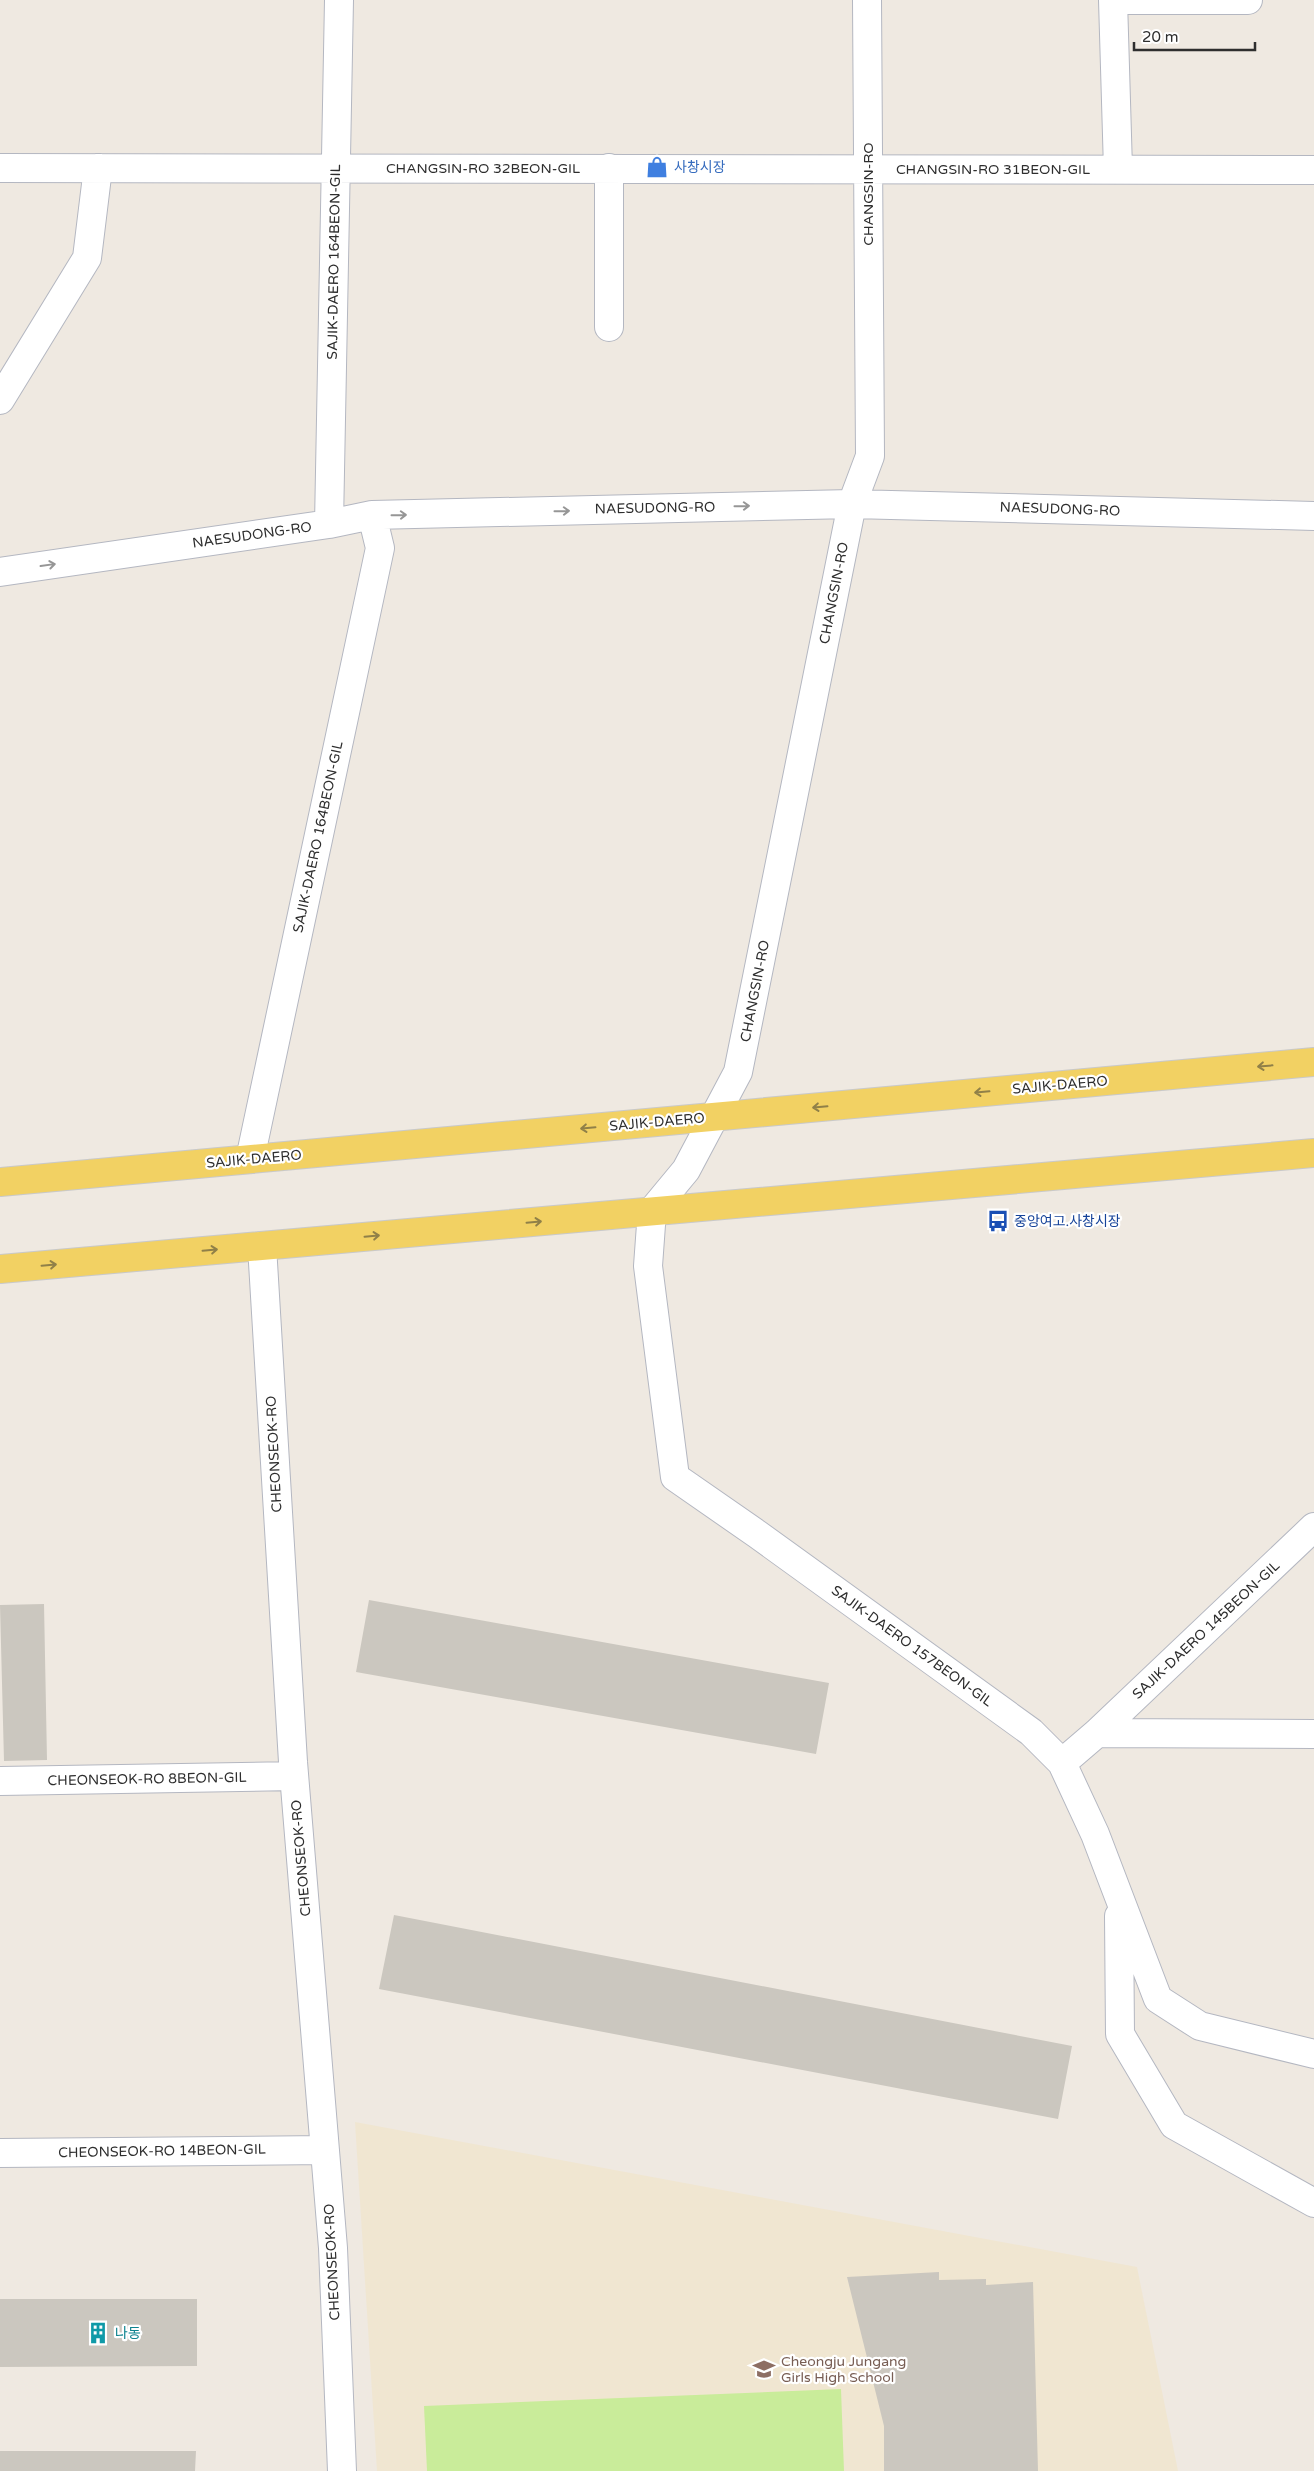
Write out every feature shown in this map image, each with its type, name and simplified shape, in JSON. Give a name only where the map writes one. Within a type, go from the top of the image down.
[{"type":"main road","name":"SAJIK-DAERO","points":[[0,1182],[1314,1062]]},
{"type":"main road","points":[[0,1269],[1314,1153]]},
{"type":"street","name":"SAJIK-DAERO 164BEON-GIL","points":[[329,524],[339,0]]},
{"type":"street","name":"CHANGSIN-RO","points":[[652,1211],[686,1170],[716,1117],[738,1072],[852,504],[870,456],[867,0]]},
{"type":"street","points":[[1118,170],[1113,0],[1248,0]]},
{"type":"street","name":"CHANGSIN-RO 32BEON-GIL","points":[[0,168],[867,169]]},
{"type":"street","points":[[0,400],[87,258],[98,168]]},
{"type":"street","points":[[609,168],[609,327]]},
{"type":"street","name":"CHANGSIN-RO 31BEON-GIL","points":[[867,169],[1314,170]]},
{"type":"street","name":"NAESUDONG-RO","points":[[0,572],[329,524],[372,515],[852,504],[1314,516]]},
{"type":"street","name":"SAJIK-DAERO 164BEON-GIL","points":[[250,1159],[380,548],[372,515]]},
{"type":"street","name":"SAJIK-DAERO 157BEON-GIL","points":[[652,1211],[648,1266],[674,1477],[757,1534],[1031,1732],[1062,1763],[1095,1834],[1158,1999],[1200,2026],[1314,2054]]},
{"type":"street","name":"CHEONSEOK-RO","points":[[262,1246],[294,1776],[333,2248],[342,2471]]},
{"type":"street","name":"SAJIK-DAERO 145BEON-GIL","points":[[1062,1763],[1097,1733],[1314,1528]]},
{"type":"street","points":[[1097,1733],[1314,1734]]},
{"type":"street","name":"CHEONSEOK-RO 8BEON-GIL","points":[[0,1782],[294,1776]]},
{"type":"street","points":[[1119,1898],[1120,2034],[1174,2126],[1314,2203]]},
{"type":"street","name":"CHEONSEOK-RO 14BEON-GIL","points":[[0,2153],[325,2150]]},
{"type":"shaded area","name":"Cheongju Jungang Girls High School","points":[[355,2122],[1137,2267],[1178,2471],[377,2471]]},
{"type":"green space","points":[[841,2389],[844,2471],[427,2471],[424,2406]]},
{"type":"building","points":[[369,1600],[829,1683],[816,1754],[356,1672]]},
{"type":"building","points":[[44,1604],[47,1760],[4,1761],[0,1605]]},
{"type":"building","points":[[394,1915],[1072,2046],[1058,2119],[379,1989]]},
{"type":"building","points":[[939,2272],[939,2280],[986,2279],[986,2285],[1033,2282],[1038,2471],[884,2471],[884,2426],[847,2277]]},
{"type":"building","name":"나동","points":[[0,2299],[197,2299],[197,2366],[0,2367]]},
{"type":"building","points":[[0,2451],[196,2451],[195,2471],[0,2471]]},
{"type":"place","name":"사창시장","points":[[657,167]]},
{"type":"place","name":"중앙여고.사창시장","points":[[998,1221]]},
{"type":"place","name":"나동","points":[[98,2333]]},
{"type":"place","name":"Cheongju Jungang Girls High School","points":[[764,2369]]}]
